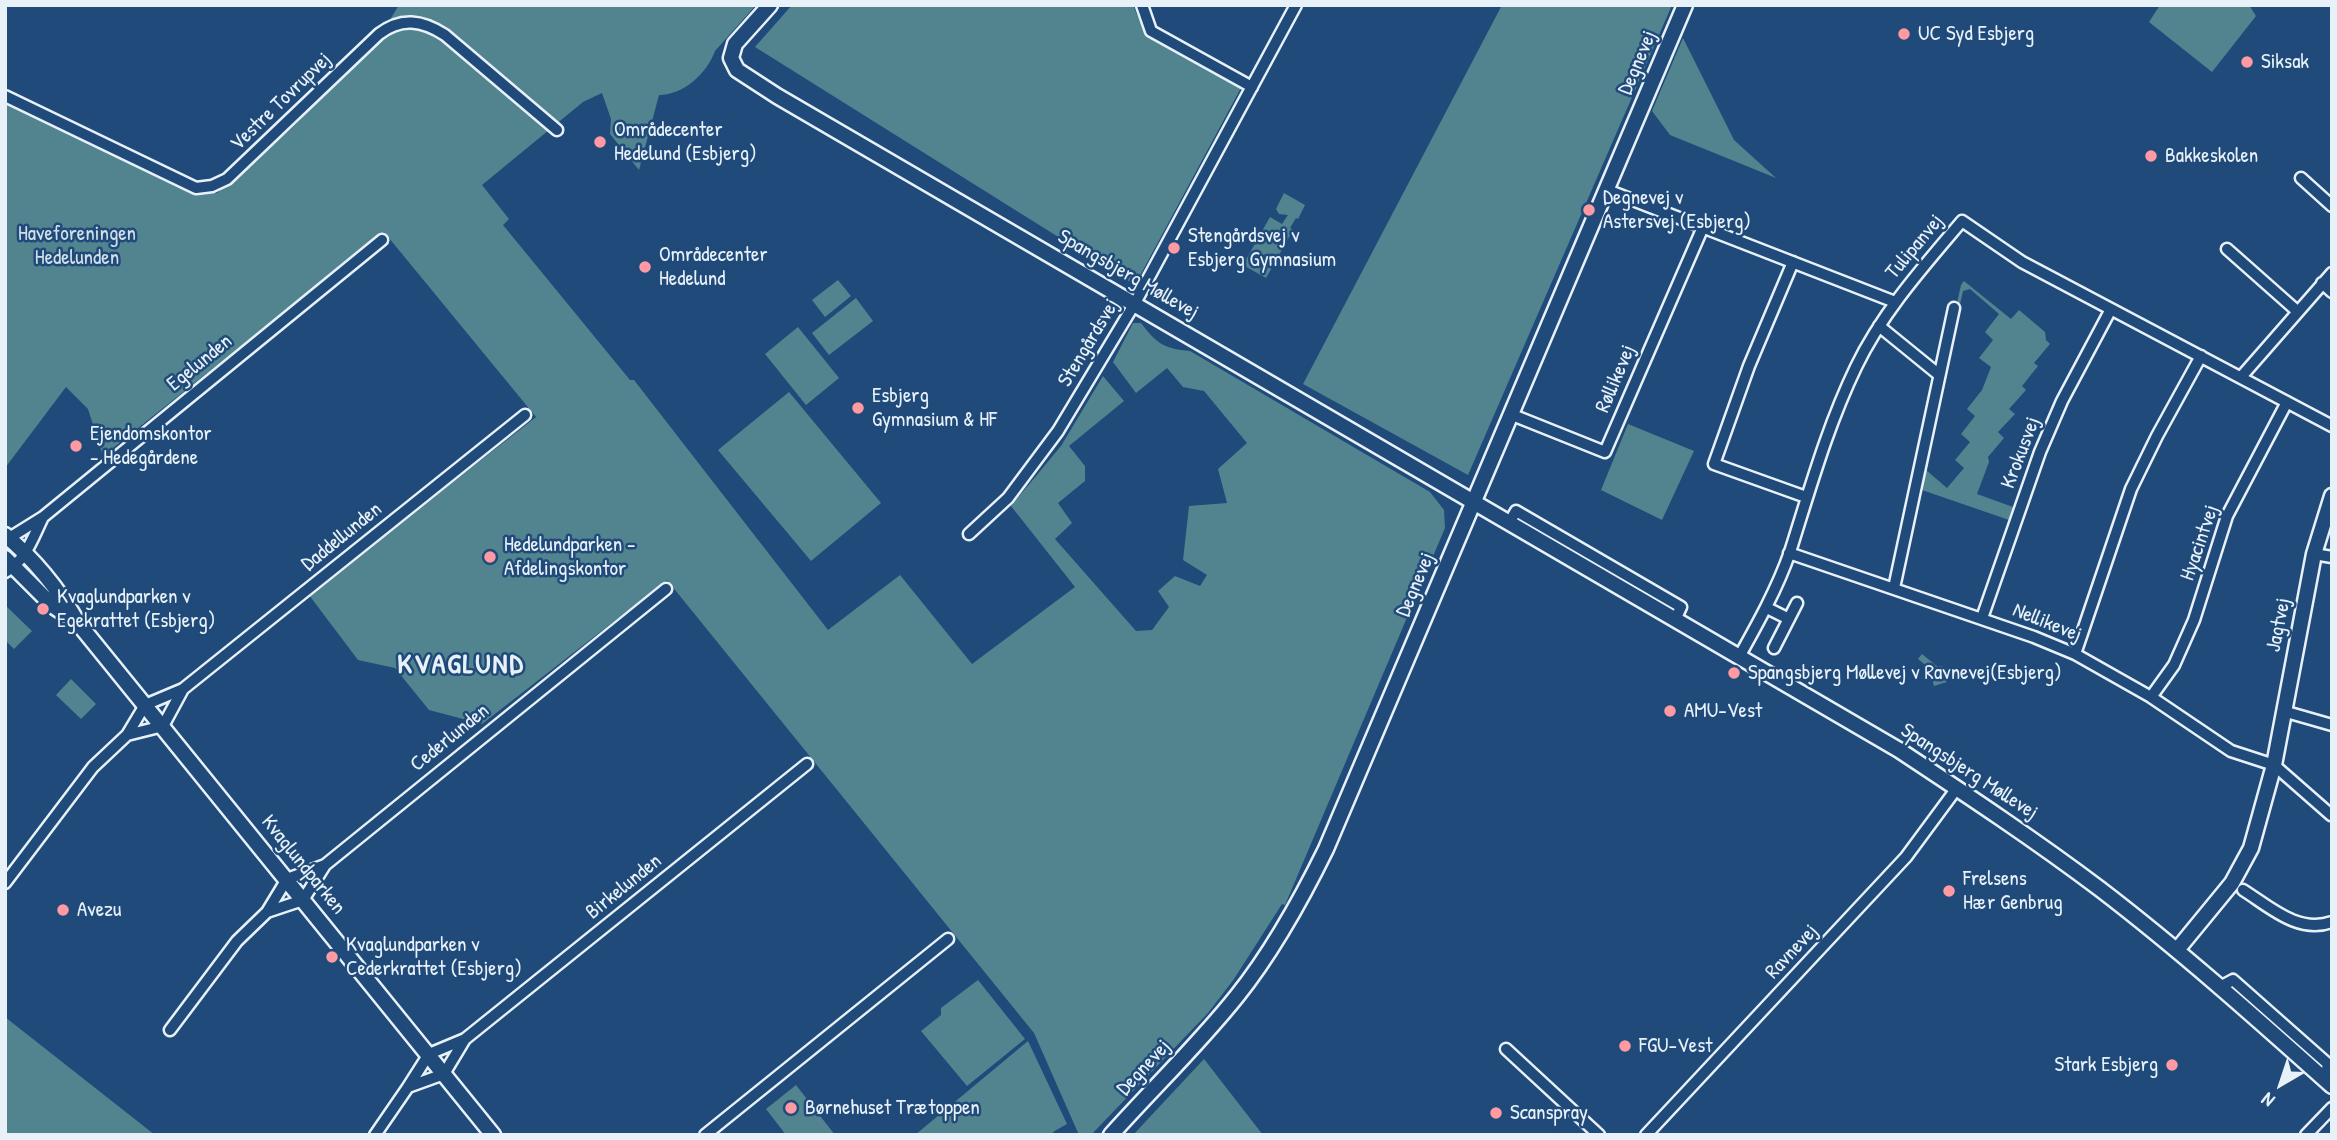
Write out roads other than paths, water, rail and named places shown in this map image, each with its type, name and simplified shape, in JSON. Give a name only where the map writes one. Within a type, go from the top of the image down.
[{"type":"street","name":"Spangsbjerg Møllevej","points":[[770,5],[735,44],[731,58],[737,70],[777,96],[1899,750],[2068,866],[2177,950],[2328,1083]]},
{"type":"street","points":[[1142,5],[1151,31],[1252,87]]},
{"type":"street","name":"Stengårdsvej","points":[[970,534],[1007,498],[1051,441],[1135,303],[1296,5]]},
{"type":"street","name":"Degnevej","points":[[1111,1135],[1238,996],[1275,943],[1304,894],[1326,849],[1685,5]]},
{"type":"street","name":"Vestre Tovrupvej","points":[[5,96],[196,188],[212,186],[227,179],[379,34],[400,22],[412,22],[423,24],[444,35],[557,130]]},
{"type":"street","points":[[2301,178],[2332,206]]},
{"type":"street","points":[[1607,190],[1895,302]]},
{"type":"street","name":"Tulipanvej","points":[[1739,657],[1767,608],[1789,553],[1829,427],[1857,365],[1895,302],[1962,221],[2011,255],[2332,426]]},
{"type":"street","name":"Røllikevej","points":[[1510,414],[1605,452],[1703,227]]},
{"type":"street","name":"Egelunden","points":[[6,537],[43,517],[382,240]]},
{"type":"street","points":[[2227,249],[2297,310]]},
{"type":"street","points":[[1793,262],[1749,366],[1714,464],[1805,497]]},
{"type":"street","points":[[2241,377],[2332,273]]},
{"type":"street","points":[[2322,283],[2332,292]]},
{"type":"street","points":[[1894,588],[1954,308]]},
{"type":"street","name":"Krokusvej","points":[[1982,618],[2040,452],[2111,309]]},
{"type":"street","points":[[1879,326],[1938,374]]},
{"type":"street","points":[[2075,654],[2132,489],[2200,356]]},
{"type":"street","name":"Hyacintvej","points":[[2151,697],[2174,665],[2194,620],[2227,516],[2287,402]]},
{"type":"street","name":"Daddellunden","points":[[145,705],[183,689],[525,415]]},
{"type":"street","name":"Jagtvej","points":[[2177,950],[2232,883],[2251,848],[2274,765],[2314,554],[2332,496]]},
{"type":"street","name":"Egelunden","points":[[8,565],[26,552],[43,517]]},
{"type":"street","name":"Kvaglundparken","points":[[6,537],[26,552],[66,602],[78,623],[493,1135]]},
{"type":"street","name":"Nellikevej","points":[[1789,553],[1982,618],[2075,654],[2151,697],[2231,751],[2274,765]]},
{"type":"street","points":[[2314,554],[2332,557]]},
{"type":"street","name":"Kvaglundparken","points":[[8,565],[53,606],[78,623]]},
{"type":"street","name":"Cederlunden","points":[[287,879],[325,864],[666,589]]},
{"type":"street","points":[[1774,648],[1797,603]]},
{"type":"street","points":[[1767,608],[1789,619]]},
{"type":"street","name":"Daddellunden","points":[[163,726],[183,689]]},
{"type":"street","points":[[5,883],[93,767],[127,735],[145,705]]},
{"type":"street","points":[[2283,711],[2332,725]]},
{"type":"street","points":[[127,735],[163,726]]},
{"type":"street","name":"Birkelunden","points":[[429,1054],[465,1039],[807,764]]},
{"type":"street","points":[[2274,765],[2331,815]]},
{"type":"street","name":"Ravnevej","points":[[1646,1135],[1906,858],[1957,788]]},
{"type":"street","name":"Cederlunden","points":[[303,900],[325,864]]},
{"type":"street","points":[[170,1030],[237,942],[267,912],[287,879]]},
{"type":"street","points":[[2243,890],[2298,923],[2319,926],[2332,922]]},
{"type":"street","points":[[267,912],[303,900]]},
{"type":"street","points":[[705,1135],[948,939]]},
{"type":"street","name":"Birkelunden","points":[[444,1073],[465,1039]]},
{"type":"street","points":[[1506,1049],[1599,1135]]},
{"type":"street","points":[[375,1135],[429,1054]]},
{"type":"street","points":[[408,1087],[444,1073]]},
{"type":"street","points":[[2306,1135],[2332,1108]]},
{"type":"place","name":"UC Syd Esbjerg","points":[[1904,34]]},
{"type":"place","name":"Siksak","points":[[2247,62]]},
{"type":"place","name":"Områdecenter Hedelund (Esbjerg)","points":[[600,142]]},
{"type":"place","name":"Bakkeskolen","points":[[2151,156]]},
{"type":"place","name":"Degnevej v Astersvej (Esbjerg)","points":[[1589,210]]},
{"type":"place","name":"Stengårdsvej v Esbjerg Gymnasium","points":[[1174,248]]},
{"type":"place","name":"Områdecenter Hedelund","points":[[645,267]]},
{"type":"place","name":"Esbjerg Gymnasium & HF","points":[[858,408]]},
{"type":"place","name":"Ejendomskontor - Hedegårdene","points":[[76,446]]},
{"type":"place","name":"Hedelundparken - Afdelingskontor","points":[[490,557]]},
{"type":"place","name":"Kvaglundparken v Egekrattet (Esbjerg)","points":[[43,609]]},
{"type":"place","name":"Spangsbjerg Møllevej v Ravnevej(Esbjerg)","points":[[1734,673]]},
{"type":"place","name":"AMU-Vest","points":[[1670,711]]},
{"type":"place","name":"Frelsens Hær Genbrug","points":[[1949,891]]},
{"type":"place","name":"Avezu","points":[[63,910]]},
{"type":"place","name":"Kvaglundparken v Cederkrattet (Esbjerg)","points":[[332,957]]},
{"type":"place","name":"FGU-Vest","points":[[1625,1046]]},
{"type":"place","name":"Stark Esbjerg","points":[[2172,1065]]},
{"type":"place","name":"Børnehuset Trætoppen","points":[[791,1108]]},
{"type":"place","name":"Scanspray","points":[[1496,1113]]},
{"type":"district","name":"KVAGLUND","points":[[461,666]]},
{"type":"park label","name":"Haveforeningen Hedelunden","points":[[77,246]]}]
